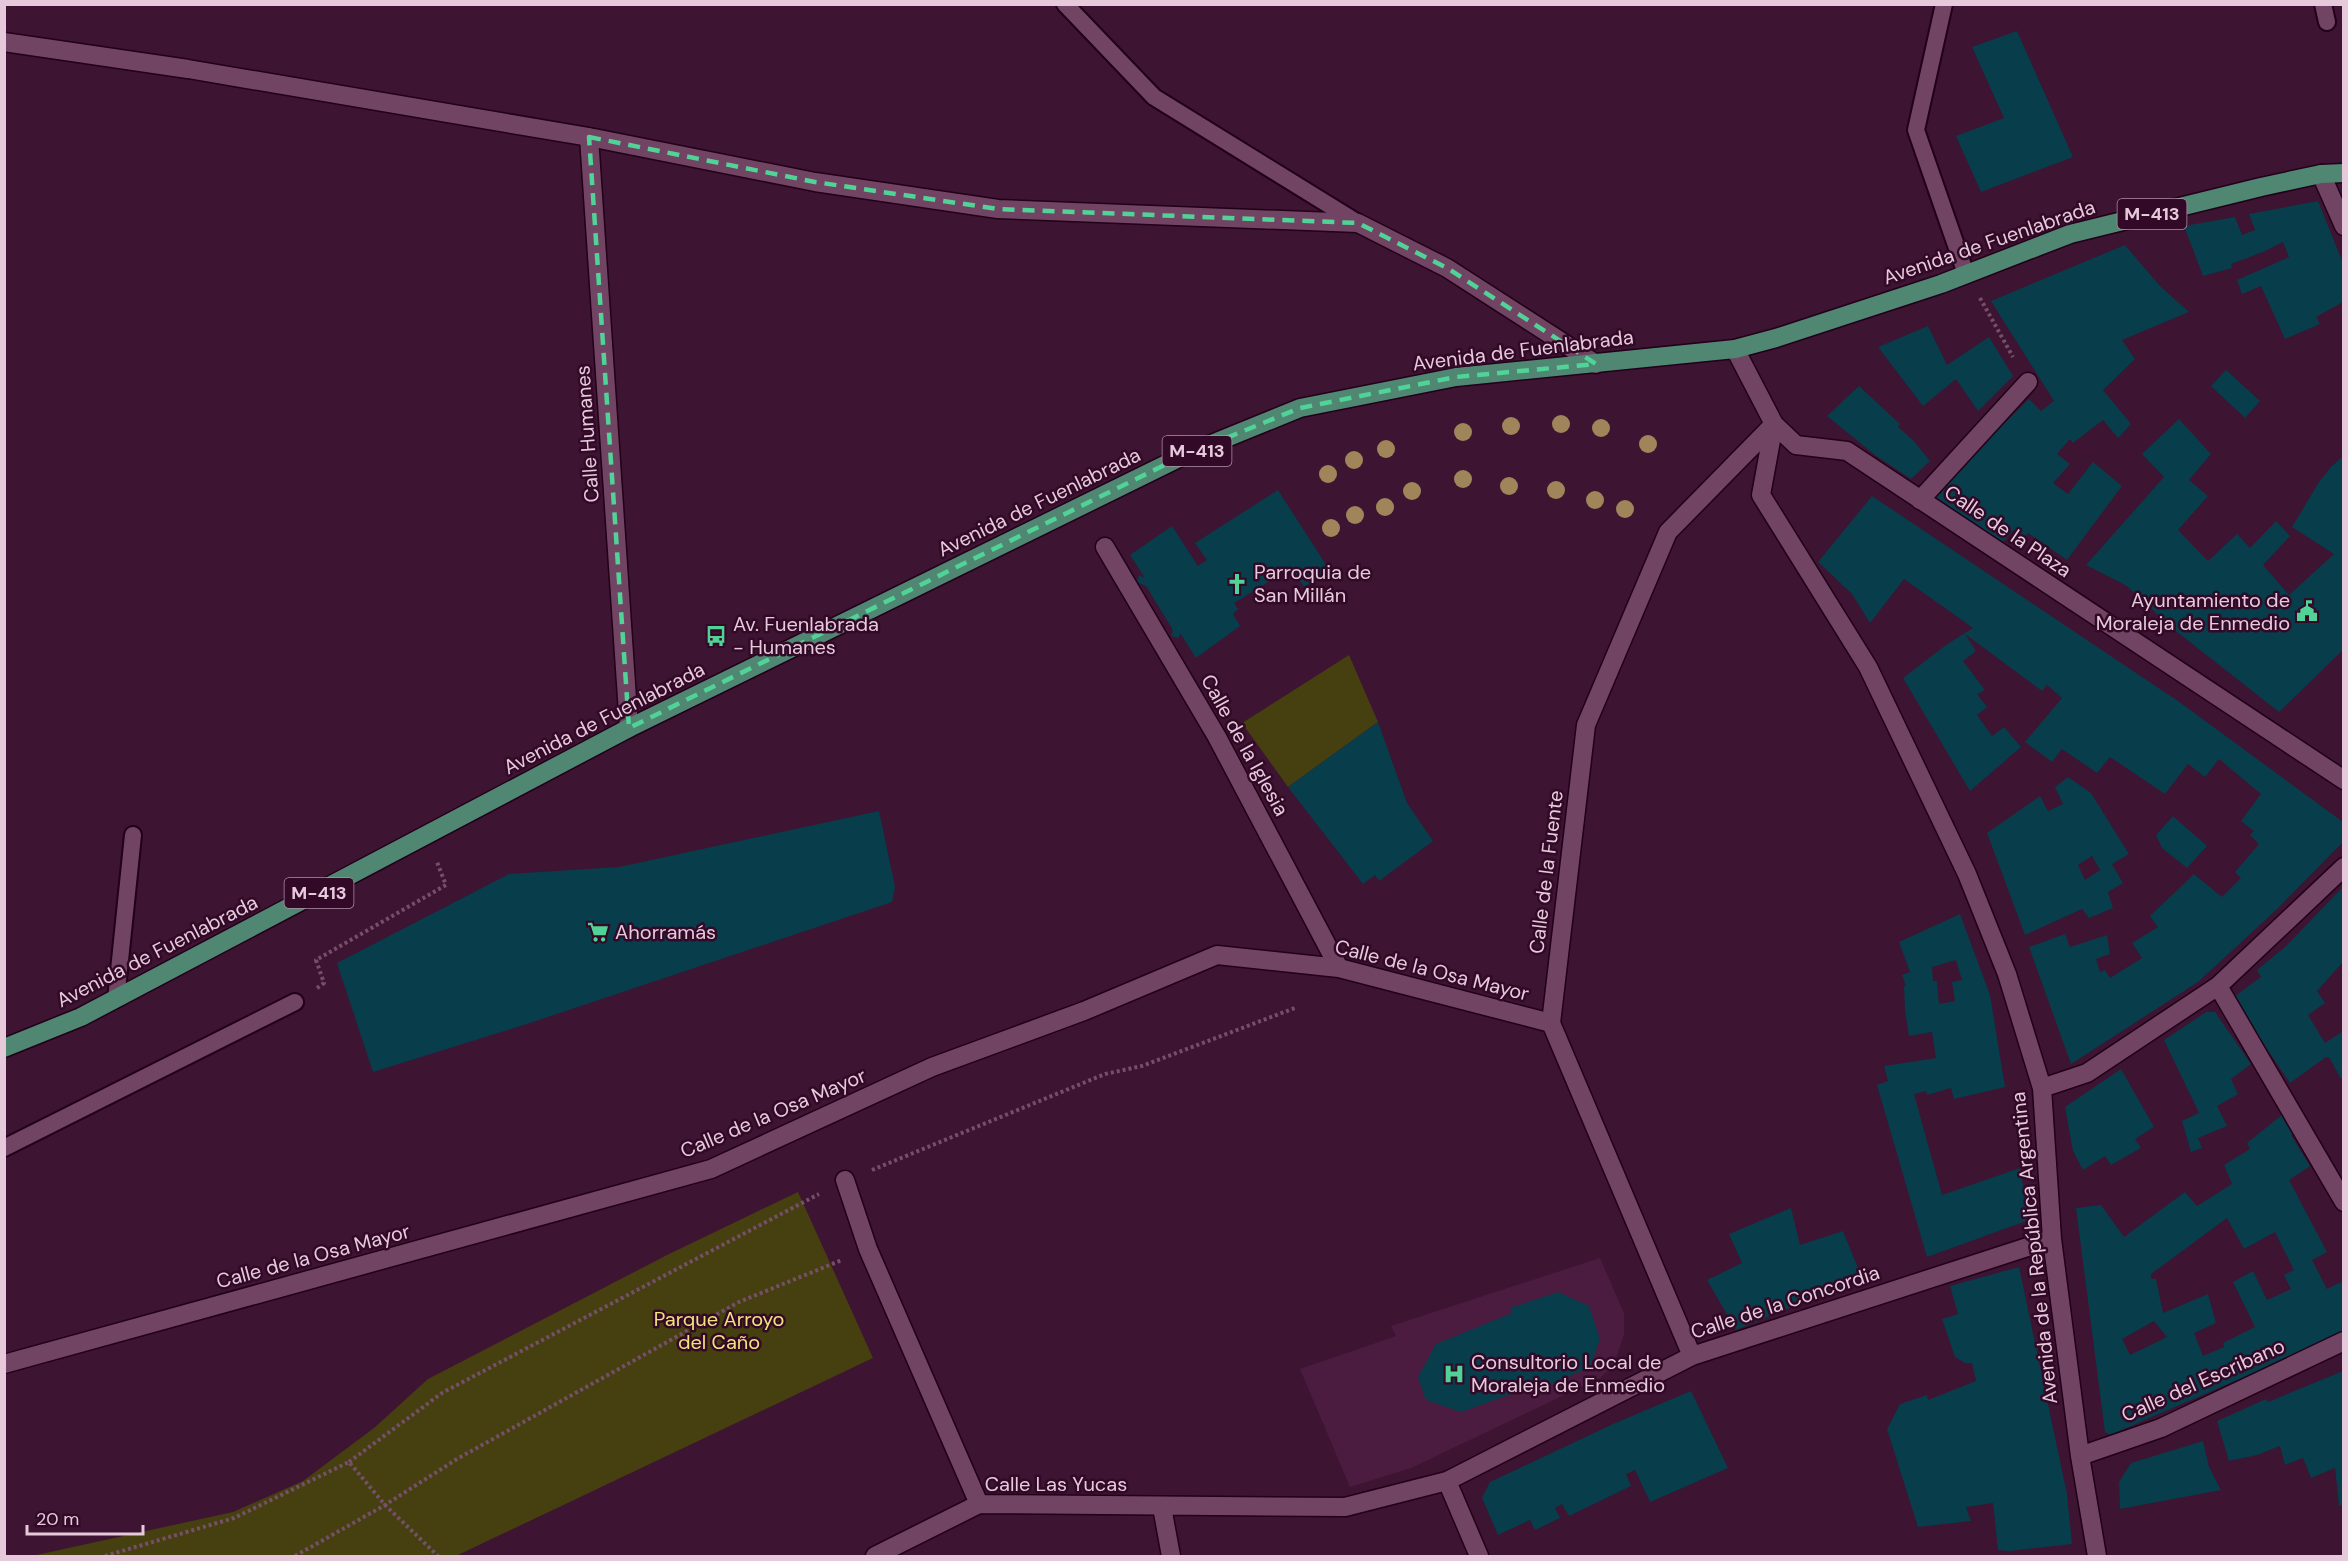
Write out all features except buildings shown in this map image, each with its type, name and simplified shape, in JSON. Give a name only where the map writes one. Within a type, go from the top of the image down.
[{"type":"main road","name":"Avenida de Fuenlabrada","points":[[4,1048],[81,1017],[629,728],[1187,454],[1300,408],[1456,377],[1735,349],[1776,338],[1966,274],[2070,234],[2321,174],[2343,173]]},
{"type":"street","points":[[4,42],[188,69],[589,137],[815,182],[999,209],[1358,223],[1448,268],[1596,364]]},
{"type":"street","name":"Calle Humanes","points":[[589,137],[629,728]]},
{"type":"street","points":[[2321,174],[2343,226]]},
{"type":"street","name":"Calle de la Plaza","points":[[1735,349],[1773,424],[1796,445],[1847,451],[2343,780]]},
{"type":"street","points":[[1920,500],[2028,382]]},
{"type":"street","name":"Calle de la Fuente","points":[[1692,1356],[1551,1023],[1586,725],[1668,532],[1773,424]]},
{"type":"street","name":"Avenida de la República Argentina","points":[[1773,424],[1761,495],[1868,667],[1967,874],[2007,974],[2042,1088],[2052,1239],[2080,1456],[2097,1557]]},
{"type":"street","name":"Calle de la Iglesia","points":[[1105,547],[1217,737],[1340,968]]},
{"type":"street","points":[[2042,1088],[2087,1073],[2218,986],[2343,867]]},
{"type":"street","name":"Calle de la Osa Mayor","points":[[4,1364],[711,1169],[932,1067],[1084,1011],[1217,955],[1340,968],[1551,1023]]},
{"type":"street","points":[[2218,986],[2343,1202]]},
{"type":"street","points":[[845,1180],[868,1249],[979,1504]]},
{"type":"street","name":"Calle de la Concordia","points":[[1162,1507],[1345,1508],[1447,1481],[1692,1356],[2052,1239]]},
{"type":"street","name":"Calle del Escribano","points":[[2080,1456],[2161,1428],[2343,1341]]},
{"type":"street","points":[[1447,1481],[1479,1557]]},
{"type":"street","name":"Calle Las Yucas","points":[[875,1557],[979,1504],[1162,1507]]},
{"type":"street","points":[[1162,1507],[1171,1557]]},
{"type":"lane","points":[[1065,4],[1154,97],[1358,223]]},
{"type":"lane","points":[[1944,4],[1916,130],[1966,274]]},
{"type":"lane","points":[[2323,4],[2327,22]]},
{"type":"lane","points":[[116,999],[134,835]]},
{"type":"lane","points":[[4,1148],[295,1002]]},
{"type":"path","points":[[1966,274],[2028,382]]},
{"type":"path","points":[[295,1002],[324,983],[316,960],[446,885],[426,836]]},
{"type":"path","points":[[105,1557],[234,1518],[349,1462],[442,1393],[845,1180],[1105,1074],[1142,1066],[1295,1008]]},
{"type":"path","points":[[295,1557],[385,1505],[458,1459],[739,1302],[868,1249]]},
{"type":"path","points":[[349,1462],[385,1505],[438,1557]]},
{"type":"highlighted area","points":[[589,137],[815,182],[998,209],[1358,223],[1447,268],[1596,364],[1456,377],[1300,408],[1187,454],[629,728]]},
{"type":"shaded area","name":"Consultorio Local de Moraleja de Enmedio","points":[[1600,1258],[1624,1313],[1624,1335],[1613,1366],[1600,1378],[1411,1468],[1350,1487],[1300,1369],[1396,1336],[1391,1326]]},
{"type":"green space","points":[[1349,655],[1378,722],[1288,787],[1242,723]]},
{"type":"green space","name":"Parque Arroyo del Caño","points":[[798,1192],[873,1358],[456,1556],[32,1556],[233,1512],[303,1481],[374,1428],[428,1379],[667,1255]]},
{"type":"place","name":"Parroquia de San Millán","points":[[1237,584]]},
{"type":"place","name":"Ayuntamiento de Moraleja de Enmedio","points":[[2307,611]]},
{"type":"place","name":"Av. Fuenlabrada - Humanes","points":[[716,636]]},
{"type":"place","name":"Ahorramás","points":[[598,932]]},
{"type":"place","name":"Consultorio Local de Moraleja de Enmedio","points":[[1454,1374]]}]
